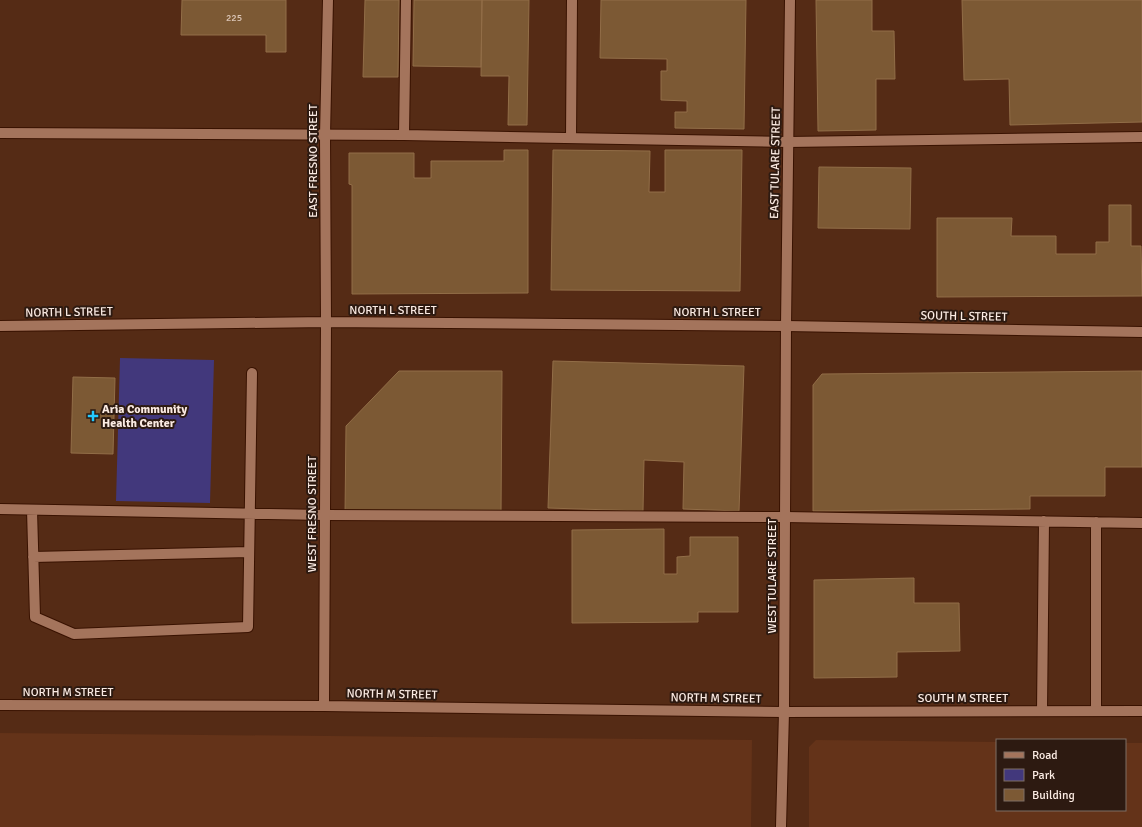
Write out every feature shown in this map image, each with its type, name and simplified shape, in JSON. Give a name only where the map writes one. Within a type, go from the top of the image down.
[{"type":"street","name":"EAST FRESNO STREET","points":[[326,322],[325,135],[328,0]]},
{"type":"street","points":[[404,135],[406,0]]},
{"type":"street","points":[[571,138],[572,0]]},
{"type":"street","name":"EAST TULARE STREET","points":[[786,326],[790,0]]},
{"type":"street","points":[[0,133],[404,135],[788,142],[1142,137]]},
{"type":"street","name":"NORTH L STREET","points":[[0,326],[326,322],[786,326]]},
{"type":"street","name":"WEST FRESNO STREET","points":[[324,706],[326,322]]},
{"type":"street","name":"SOUTH L STREET","points":[[786,326],[1142,332]]},
{"type":"street","name":"WEST TULARE STREET","points":[[781,827],[784,712],[786,326]]},
{"type":"street","points":[[32,510],[35,617],[74,634],[248,627],[252,373]]},
{"type":"street","points":[[0,509],[325,515],[785,517],[1142,523]]},
{"type":"street","points":[[1042,711],[1044,521]]},
{"type":"street","points":[[1096,522],[1096,711]]},
{"type":"street","points":[[33,557],[249,552]]},
{"type":"street","name":"NORTH M STREET","points":[[0,705],[324,706],[784,712]]},
{"type":"street","name":"SOUTH M STREET","points":[[784,712],[1142,711]]},
{"type":"shaded area","points":[[0,733],[752,740],[751,827],[0,827]]},
{"type":"shaded area","points":[[816,740],[996,742],[996,811],[1126,811],[1126,743],[1142,743],[1142,827],[809,827],[809,747]]},
{"type":"green space","points":[[120,358],[214,360],[210,503],[116,501]]},
{"type":"building","points":[[182,0],[286,0],[286,52],[266,52],[266,35],[181,35]]},
{"type":"building","points":[[365,0],[399,0],[398,77],[363,77]]},
{"type":"building","points":[[414,0],[482,0],[481,67],[413,66]]},
{"type":"building","points":[[482,0],[529,0],[527,125],[508,125],[509,76],[481,76]]},
{"type":"building","points":[[601,0],[746,0],[744,129],[675,128],[675,112],[687,112],[687,101],[661,100],[661,71],[667,71],[667,59],[600,58]]},
{"type":"building","points":[[816,0],[872,0],[872,31],[894,31],[895,79],[876,79],[876,130],[818,131]]},
{"type":"building","points":[[962,0],[1142,0],[1142,122],[1010,125],[1009,79],[964,80]]},
{"type":"building","points":[[504,150],[528,150],[528,293],[352,294],[352,185],[349,184],[349,153],[414,153],[414,178],[431,178],[431,161],[504,161]]},
{"type":"building","points":[[553,150],[650,151],[649,192],[665,192],[665,150],[742,150],[740,291],[551,290]]},
{"type":"building","points":[[819,167],[911,168],[910,229],[818,228]]},
{"type":"building","points":[[1109,205],[1131,205],[1131,246],[1141,246],[1142,296],[937,297],[937,218],[1012,218],[1011,236],[1056,236],[1056,254],[1096,254],[1096,242],[1109,242]]},
{"type":"building","points":[[553,361],[744,366],[739,511],[683,509],[684,462],[644,460],[643,511],[548,508]]},
{"type":"building","points":[[399,371],[502,371],[501,516],[345,515],[346,426]]},
{"type":"building","points":[[1142,371],[1142,467],[1105,467],[1105,496],[1030,496],[1030,509],[813,511],[813,385],[822,374]]},
{"type":"building","name":"Aria Community Health Center","points":[[73,377],[115,378],[113,454],[71,453]]},
{"type":"building","points":[[664,529],[664,574],[677,574],[677,557],[690,556],[690,537],[738,537],[738,612],[698,612],[698,622],[572,623],[572,530]]},
{"type":"building","points":[[914,578],[914,603],[959,603],[960,651],[897,652],[897,677],[814,678],[814,580]]},
{"type":"place","name":"Aria Community Health Center","points":[[93,416]]}]
